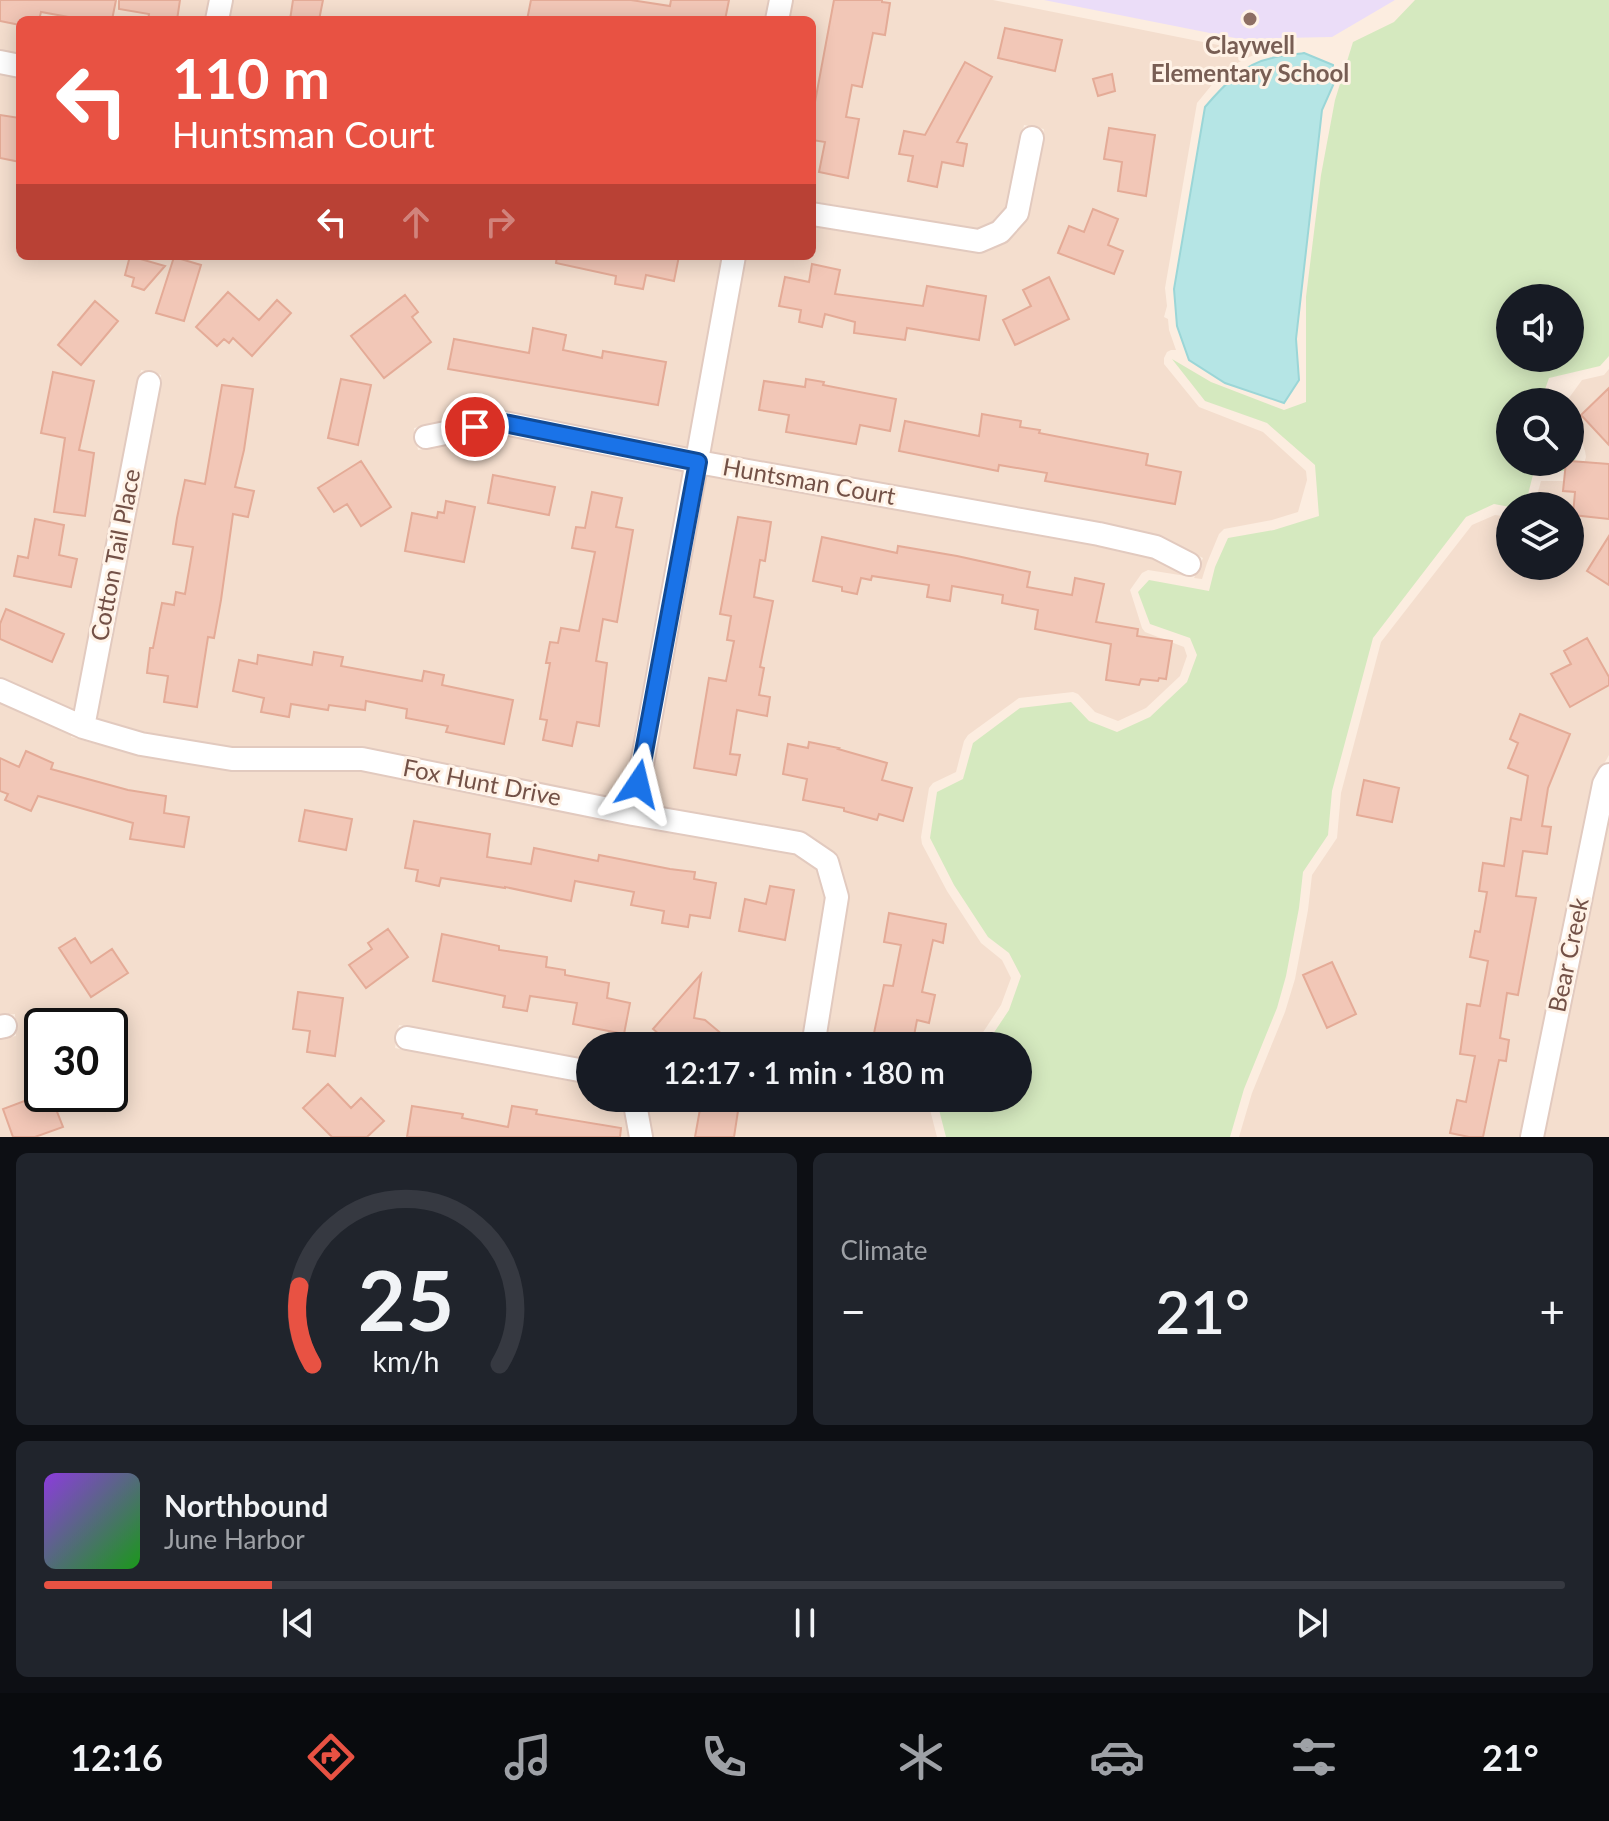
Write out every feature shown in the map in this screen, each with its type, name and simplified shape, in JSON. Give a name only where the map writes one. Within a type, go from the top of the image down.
[{"type":"street","points":[[816,215],[979,241],[1000,232],[1017,213],[1032,138]]},
{"type":"street","points":[[633,814],[733,260]]},
{"type":"street","name":"Cotton Tail Place","points":[[83,727],[149,383]]},
{"type":"street","name":"Huntsman Court","points":[[426,437],[499,422],[698,462],[1099,534],[1156,547],[1189,564]]},
{"type":"street","name":"Fox Hunt Drive","points":[[0,690],[83,727],[141,744],[232,759],[362,759],[633,814],[799,843],[827,862],[837,897],[815,1032]]},
{"type":"street","name":"Bear Creek","points":[[1532,1137],[1604,784],[1609,775]]},
{"type":"street","points":[[407,1038],[576,1069]]},
{"type":"street","points":[[636,1112],[641,1137]]},
{"type":"shaded area","points":[[0,0],[210,0],[208,16],[16,16],[16,53],[0,50]]},
{"type":"shaded area","points":[[232,0],[770,0],[768,16],[229,16]]},
{"type":"shaded area","points":[[792,0],[993,0],[1238,49],[1266,49],[1231,66],[1197,103],[1165,288],[1167,306],[1164,317],[1168,319],[1176,350],[1167,352],[1164,364],[1199,407],[1263,432],[1306,471],[1307,480],[1298,512],[1224,529],[1219,534],[1202,579],[1194,578],[1203,558],[1159,536],[710,452],[744,260],[816,260],[816,226],[977,253],[1004,243],[1027,215],[1044,129],[1024,125],[1007,207],[994,222],[978,229],[816,202],[816,16],[789,16]]},
{"type":"shaded area","name":"Claywell Elementary School","points":[[1044,0],[1395,0],[1332,37],[1240,39]]},
{"type":"shaded area","points":[[0,73],[16,76],[16,260],[722,260],[690,448],[502,410],[414,428],[418,450],[499,434],[686,472],[624,800],[364,748],[233,747],[143,732],[96,718],[161,375],[141,370],[76,711],[0,677]]},
{"type":"shaded area","points":[[1609,369],[1609,755],[1594,782],[1521,1137],[1239,1137],[1252,1093],[1295,979],[1312,875],[1337,838],[1341,793],[1381,642],[1472,525],[1495,515],[1496,580],[1584,580],[1584,492],[1538,492],[1541,481],[1572,481],[1584,476],[1584,388],[1576,388],[1582,380],[1604,375]]},
{"type":"shaded area","points":[[706,476],[1096,546],[1153,559],[1186,576],[1148,570],[1142,573],[1130,590],[1145,632],[1184,647],[1187,656],[1180,676],[1146,708],[1118,721],[1095,712],[1073,692],[1019,698],[968,735],[956,772],[929,788],[922,844],[947,891],[981,943],[1002,960],[1011,978],[1001,1005],[983,1032],[825,1032],[847,893],[833,852],[801,831],[645,804]]},
{"type":"shaded area","points":[[0,703],[71,737],[139,756],[230,770],[360,771],[795,854],[818,870],[826,898],[804,1032],[576,1032],[576,1057],[399,1025],[395,1048],[576,1082],[576,1112],[625,1112],[630,1137],[0,1137],[0,1039],[16,1036],[15,1014],[0,1015]]},
{"type":"shaded area","points":[[1609,812],[1609,1137],[1542,1137]]},
{"type":"shaded area","points":[[646,1112],[931,1112],[937,1137],[651,1137]]},
{"type":"green space","points":[[1415,0],[1609,0],[1609,356],[1600,366],[1584,370],[1584,284],[1496,284],[1496,372],[1574,372],[1549,378],[1545,388],[1496,388],[1496,476],[1533,476],[1529,492],[1496,492],[1496,504],[1466,517],[1373,638],[1332,791],[1328,835],[1303,872],[1286,976],[1277,1008],[1244,1089],[1230,1137],[946,1137],[940,1112],[1032,1112],[1032,1032],[994,1032],[1009,1010],[1021,976],[1009,953],[988,937],[954,885],[930,838],[937,792],[963,779],[973,743],[1020,708],[1071,702],[1089,721],[1117,732],[1150,717],[1187,682],[1197,655],[1190,638],[1150,624],[1138,592],[1149,580],[1209,591],[1215,567],[1228,538],[1274,530],[1319,516],[1315,465],[1267,423],[1205,401],[1172,359],[1211,382],[1284,410],[1306,402],[1306,297],[1321,175],[1335,100],[1353,42],[1394,22]]},
{"type":"water","points":[[1304,53],[1333,65],[1334,83],[1322,110],[1296,339],[1299,380],[1284,403],[1225,383],[1189,360],[1177,326],[1174,289],[1205,107],[1226,84],[1252,65]]},
{"type":"building","points":[[0,0],[116,0],[113,16],[63,16],[41,12],[40,16],[16,16],[16,24],[0,21]]},
{"type":"building","points":[[119,0],[180,0],[178,16],[149,16],[119,9]]},
{"type":"building","points":[[293,0],[323,0],[320,16],[291,16]]},
{"type":"building","points":[[531,0],[631,0],[670,6],[671,0],[729,0],[726,16],[528,16]]},
{"type":"building","points":[[834,0],[882,0],[890,3],[885,35],[873,33],[862,87],[852,85],[846,117],[859,119],[848,178],[819,172],[825,142],[816,141],[816,97]]},
{"type":"building","points":[[1005,28],[1062,40],[1055,71],[998,58]]},
{"type":"building","points":[[965,62],[992,77],[957,142],[967,144],[963,166],[942,162],[937,187],[908,181],[913,156],[899,154],[904,131],[925,135]]},
{"type":"building","points":[[1112,74],[1115,91],[1098,96],[1093,79]]},
{"type":"building","points":[[0,115],[16,117],[16,161],[0,158]]},
{"type":"building","points":[[1109,128],[1155,135],[1146,196],[1118,191],[1122,162],[1104,159]]},
{"type":"building","points":[[1093,209],[1118,219],[1108,245],[1123,251],[1114,274],[1058,253],[1069,226],[1084,232]]},
{"type":"building","points":[[129,260],[144,260],[165,266],[144,290],[132,286],[134,278],[125,275]]},
{"type":"building","points":[[173,260],[201,265],[184,321],[156,313]]},
{"type":"building","points":[[556,260],[678,260],[674,281],[646,275],[643,289],[615,284],[616,276],[556,263]]},
{"type":"building","points":[[812,264],[840,270],[835,294],[923,306],[927,286],[986,296],[979,340],[907,328],[905,340],[854,333],[855,322],[825,314],[822,327],[799,322],[801,310],[779,306],[785,277],[809,282]]},
{"type":"building","points":[[1049,277],[1069,319],[1015,345],[1003,320],[1031,306],[1023,290]]},
{"type":"building","points":[[228,292],[259,320],[277,300],[291,313],[252,356],[233,338],[229,343],[224,339],[217,346],[196,327]]},
{"type":"building","points":[[405,295],[418,312],[412,317],[431,342],[384,378],[351,336]]},
{"type":"building","points":[[95,301],[118,321],[81,365],[58,345]]},
{"type":"building","points":[[533,328],[566,335],[563,350],[602,358],[603,351],[666,362],[658,405],[448,369],[454,339],[529,353]]},
{"type":"building","points":[[53,372],[94,381],[79,450],[94,453],[85,516],[54,512],[65,438],[41,433]]},
{"type":"building","points":[[341,379],[371,385],[358,445],[328,438]]},
{"type":"building","points":[[806,379],[896,399],[890,431],[860,425],[856,444],[786,432],[789,415],[759,410],[764,381],[805,387]]},
{"type":"building","points":[[222,385],[253,389],[235,487],[254,491],[248,517],[233,514],[214,638],[208,637],[197,707],[164,702],[168,676],[147,673],[162,603],[174,605],[176,592],[185,594],[193,547],[173,544],[177,518],[185,480],[205,484]]},
{"type":"building","points":[[1609,388],[1609,445],[1584,418],[1584,412]]},
{"type":"building","points":[[982,414],[1021,421],[1020,427],[1040,430],[1039,433],[1148,454],[1146,465],[1181,472],[1175,504],[1045,481],[1047,473],[999,465],[998,471],[899,451],[905,421],[979,436]]},
{"type":"building","points":[[361,461],[391,507],[361,526],[347,504],[334,512],[318,488]]},
{"type":"building","points":[[1584,462],[1609,464],[1609,519],[1584,516],[1584,492],[1563,491],[1565,476],[1584,476]]},
{"type":"building","points":[[493,475],[555,487],[549,515],[488,503]]},
{"type":"building","points":[[592,492],[622,498],[616,527],[633,530],[617,622],[603,619],[596,661],[607,663],[599,726],[577,722],[572,746],[543,740],[547,720],[540,719],[550,663],[546,663],[550,642],[558,643],[561,628],[579,631],[595,552],[572,548],[576,527],[585,528]]},
{"type":"building","points":[[446,501],[475,507],[464,562],[405,551],[412,513],[437,518],[438,512],[444,513]]},
{"type":"building","points":[[738,517],[771,522],[765,561],[760,560],[754,597],[773,601],[760,667],[764,668],[759,695],[770,697],[767,716],[737,710],[730,754],[740,755],[736,775],[694,768],[709,678],[726,681],[734,641],[727,640],[731,616],[720,614]]},
{"type":"building","points":[[35,519],[64,525],[59,555],[77,559],[71,587],[14,576],[18,556],[28,558]]},
{"type":"building","points":[[1609,536],[1609,585],[1587,571]]},
{"type":"building","points":[[822,537],[897,553],[898,546],[1030,572],[1027,587],[1072,595],[1075,578],[1104,584],[1096,622],[1138,629],[1137,636],[1172,641],[1166,679],[1141,679],[1139,685],[1106,680],[1111,644],[1035,629],[1038,610],[1002,603],[1003,595],[952,586],[950,601],[927,597],[929,585],[872,576],[871,580],[861,578],[857,594],[842,591],[842,587],[813,581]]},
{"type":"building","points":[[6,609],[64,634],[52,662],[0,639],[0,624]]},
{"type":"building","points":[[1587,638],[1609,677],[1609,685],[1570,707],[1551,674],[1571,664],[1564,651]]},
{"type":"building","points":[[314,652],[343,657],[341,666],[422,681],[424,671],[444,675],[442,685],[513,700],[504,744],[446,732],[448,726],[406,718],[407,709],[366,701],[365,710],[329,705],[328,710],[291,704],[289,717],[261,712],[264,698],[233,691],[239,660],[257,664],[258,655],[312,665]]},
{"type":"building","points":[[1520,714],[1570,734],[1548,788],[1542,826],[1551,827],[1547,854],[1523,851],[1516,896],[1536,898],[1518,995],[1507,993],[1500,1038],[1509,1040],[1506,1061],[1499,1060],[1483,1137],[1469,1137],[1450,1133],[1457,1100],[1466,1102],[1475,1056],[1460,1054],[1467,1004],[1480,1006],[1488,961],[1470,957],[1475,931],[1480,932],[1487,892],[1479,891],[1483,863],[1504,866],[1511,818],[1521,820],[1528,776],[1508,768],[1518,743],[1510,739]]},
{"type":"building","points":[[809,742],[887,763],[882,780],[912,788],[903,821],[879,814],[877,820],[844,811],[844,808],[803,800],[807,779],[783,774],[788,744],[808,748]]},
{"type":"building","points":[[26,751],[53,763],[51,769],[128,790],[166,796],[164,813],[189,817],[184,847],[130,839],[133,823],[38,796],[31,811],[5,800],[8,794],[0,791],[0,758],[19,767]]},
{"type":"building","points":[[1364,780],[1399,788],[1392,822],[1357,815]]},
{"type":"building","points":[[305,810],[352,819],[346,850],[299,841]]},
{"type":"building","points":[[414,821],[490,834],[487,857],[531,864],[534,848],[598,861],[599,855],[695,872],[694,879],[716,883],[710,918],[690,915],[688,927],[662,923],[664,911],[631,905],[634,892],[575,881],[571,901],[441,878],[439,886],[416,881],[418,870],[405,868]]},
{"type":"building","points":[[770,886],[794,890],[785,940],[739,931],[745,899],[766,904]]},
{"type":"building","points":[[889,913],[946,924],[943,943],[933,940],[922,992],[935,995],[929,1023],[917,1020],[915,1032],[874,1032],[884,985],[893,986],[901,945],[884,942]]},
{"type":"building","points":[[388,929],[408,957],[366,988],[349,965],[372,949],[368,943]]},
{"type":"building","points":[[442,934],[499,946],[499,950],[547,957],[546,967],[565,970],[565,975],[609,983],[607,998],[630,1003],[624,1032],[614,1032],[573,1024],[577,1003],[530,996],[527,1011],[503,1007],[505,996],[433,981]]},
{"type":"building","points":[[75,938],[91,963],[112,949],[128,973],[91,997],[59,948]]},
{"type":"building","points":[[1332,962],[1356,1014],[1327,1028],[1303,975]]},
{"type":"building","points":[[701,974],[694,1018],[705,1020],[719,1032],[657,1032],[653,1029]]},
{"type":"building","points":[[298,992],[343,998],[335,1056],[307,1052],[310,1031],[293,1029]]},
{"type":"building","points":[[328,1084],[351,1108],[361,1098],[384,1121],[367,1137],[332,1137],[303,1108]]},
{"type":"building","points":[[24,1101],[24,1112],[57,1112],[63,1127],[35,1137],[13,1137],[3,1109]]},
{"type":"building","points":[[412,1106],[463,1114],[462,1118],[508,1127],[512,1106],[537,1110],[536,1114],[621,1128],[620,1137],[407,1137]]},
{"type":"building","points":[[699,1112],[738,1112],[734,1137],[695,1137]]},
{"type":"place","name":"Claywell Elementary School","points":[[1250,19]]},
{"type":"route","points":[[475,427],[499,422],[698,462],[638,784]]}]
